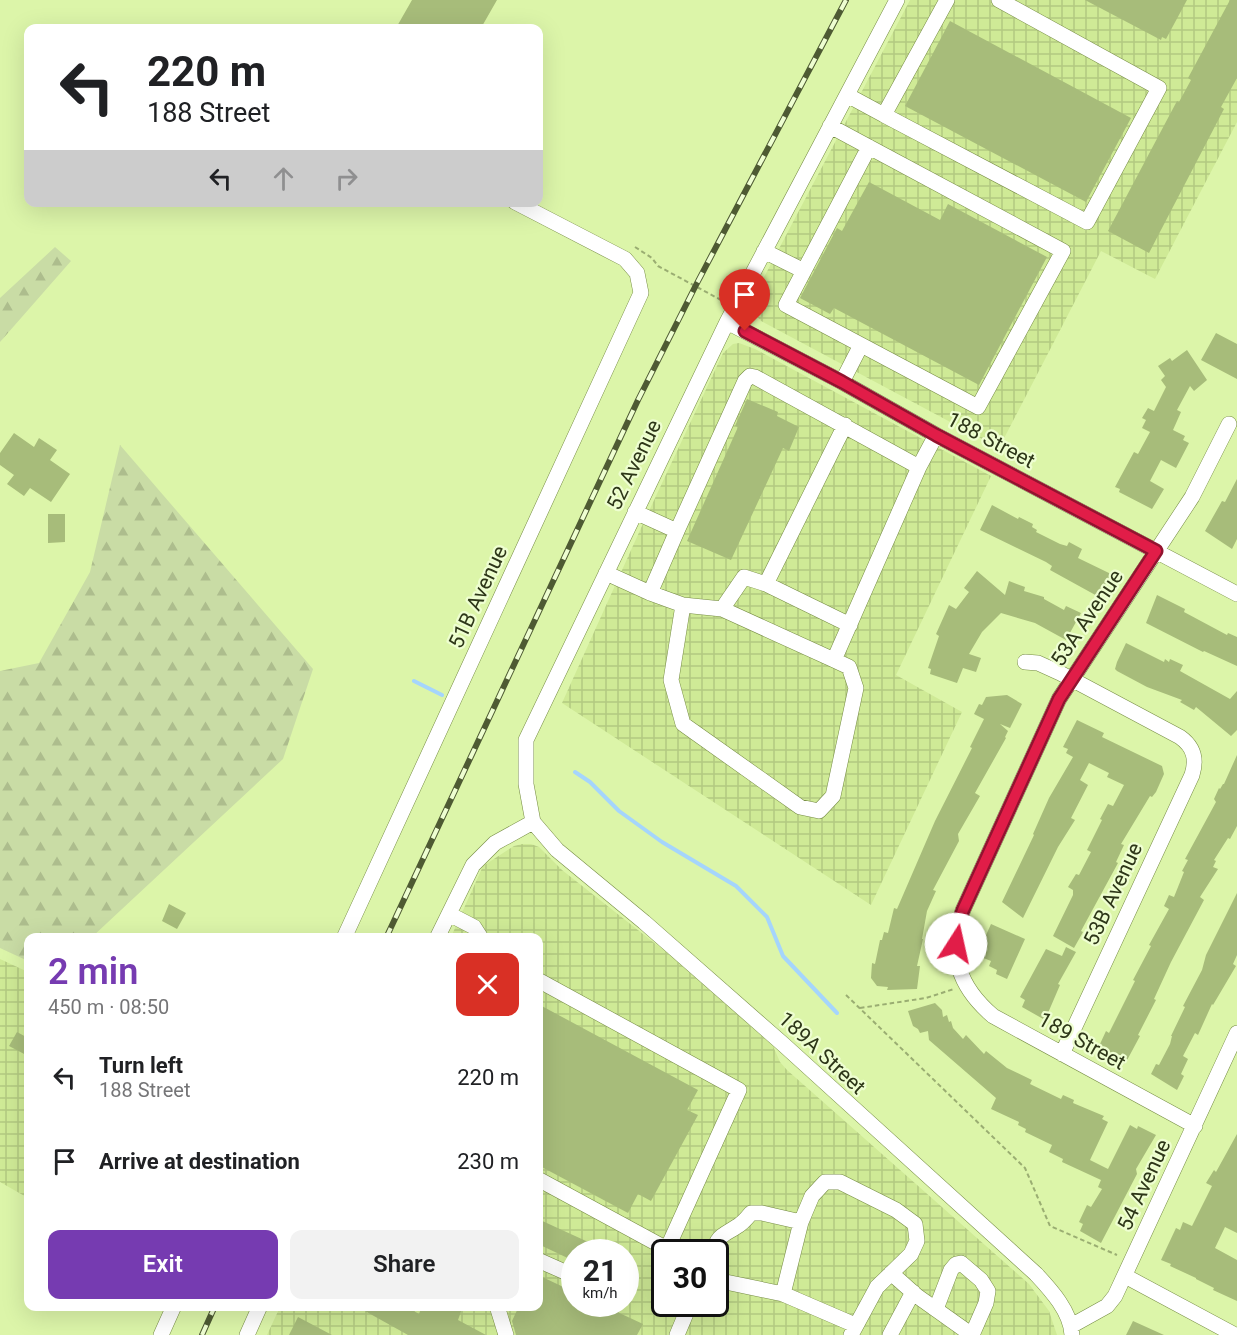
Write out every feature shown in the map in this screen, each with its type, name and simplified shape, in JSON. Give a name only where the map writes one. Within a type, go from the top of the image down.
[{"type":"street","name":"52 Avenue","points":[[533,822],[526,783],[526,740],[727,322],[897,0]]},
{"type":"street","points":[[884,115],[947,0]]},
{"type":"street","points":[[847,95],[1087,222],[1159,88],[999,0]]},
{"type":"street","points":[[830,126],[1063,251],[978,407],[786,305],[869,147]]},
{"type":"street","name":"51B Avenue","points":[[346,933],[641,293],[637,273],[624,259],[525,207]]},
{"type":"street","points":[[764,251],[804,271]]},
{"type":"street","name":"188 Street","points":[[727,322],[1237,594]]},
{"type":"street","points":[[842,382],[861,345]]},
{"type":"street","points":[[650,593],[745,381],[750,376],[919,467]]},
{"type":"street","name":"53A Avenue","points":[[964,982],[956,944],[957,928],[963,910],[1046,727],[1072,679],[1192,497],[1229,424]]},
{"type":"street","points":[[766,584],[844,425]]},
{"type":"street","points":[[834,660],[919,467],[936,435]]},
{"type":"street","points":[[635,512],[677,531]]},
{"type":"street","points":[[606,573],[683,605],[722,609],[849,668],[856,688],[833,795],[819,811],[800,807],[683,724],[671,680],[683,605]]},
{"type":"street","points":[[722,609],[744,577],[766,584],[850,625]]},
{"type":"street","points":[[1025,662],[1038,663],[1072,679]]},
{"type":"street","name":"53B Avenue","points":[[1062,1054],[1192,776],[1195,758],[1187,742],[1180,737],[1072,679]]},
{"type":"street","points":[[440,933],[473,865],[495,843],[533,822]]},
{"type":"street","name":"189A Street","points":[[533,822],[557,850],[717,986],[1036,1274],[1050,1289],[1072,1330]]},
{"type":"street","points":[[449,914],[474,927],[478,933]]},
{"type":"street","name":"189 Street","points":[[964,982],[972,997],[993,1016],[1195,1126]]},
{"type":"street","points":[[543,983],[739,1090],[667,1249],[543,1182]]},
{"type":"street","name":"54 Avenue","points":[[1072,1330],[1107,1306],[1115,1296],[1237,1033]]},
{"type":"street","points":[[729,1283],[783,1294],[853,1330],[877,1287],[911,1254],[917,1241],[915,1224],[896,1210],[840,1182],[825,1182],[812,1196],[801,1222],[783,1294]]},
{"type":"street","points":[[719,1239],[722,1234],[738,1227],[751,1213],[762,1213],[801,1222]]},
{"type":"street","points":[[543,1262],[561,1270]]},
{"type":"street","points":[[891,1273],[913,1292],[936,1309],[972,1335],[986,1303],[988,1291],[981,1280],[961,1263],[956,1264],[951,1270],[936,1309]]},
{"type":"street","points":[[1125,1276],[1235,1335]]},
{"type":"street","points":[[890,1335],[913,1292]]},
{"type":"street","points":[[161,1335],[172,1311]]},
{"type":"street","points":[[247,1335],[258,1311]]},
{"type":"street","points":[[499,1311],[506,1335]]},
{"type":"street","points":[[677,1335],[685,1317]]},
{"type":"path","points":[[630,245],[652,258],[658,266],[722,300]]},
{"type":"path","points":[[860,1008],[926,998],[964,982]]},
{"type":"path","points":[[846,995],[1025,1168],[1050,1226],[1120,1256]]},
{"type":"shaded area","points":[[910,0],[1237,0],[1237,122],[1155,279],[1101,251],[999,448],[761,321],[752,311],[753,298]]},
{"type":"shaded area","points":[[739,343],[755,349],[991,476],[896,675],[962,712],[871,905],[562,703],[723,353],[733,344]]},
{"type":"shaded area","points":[[531,844],[539,847],[562,870],[667,953],[773,1046],[780,1062],[787,1070],[1029,1284],[1049,1311],[1057,1335],[267,1335],[278,1311],[543,1311],[543,933],[453,933],[483,866],[514,846]]},
{"type":"shaded area","points":[[0,959],[24,970],[24,1196],[0,1182]]},
{"type":"green space","points":[[55,247],[71,261],[0,342],[0,298]]},
{"type":"green space","points":[[120,445],[313,669],[283,759],[96,933],[24,933],[24,959],[0,948],[0,671],[39,663],[90,572]]},
{"type":"building","points":[[412,0],[497,0],[483,24],[398,24]]},
{"type":"building","points":[[1085,0],[1187,0],[1166,39],[1162,37],[1161,40]]},
{"type":"building","points":[[1230,0],[1237,0],[1237,78],[1221,107],[1224,109],[1149,253],[1108,231],[1177,101],[1179,102],[1191,80],[1188,78]]},
{"type":"building","points":[[950,21],[1131,118],[1086,202],[905,106]]},
{"type":"building","points":[[869,182],[940,220],[948,204],[1047,257],[979,385],[834,308],[830,314],[800,298],[837,228],[842,231]]},
{"type":"building","points":[[1216,333],[1237,344],[1237,379],[1201,360]]},
{"type":"building","points":[[1187,350],[1207,380],[1194,391],[1190,386],[1177,410],[1181,412],[1173,430],[1185,436],[1183,440],[1189,443],[1176,468],[1161,460],[1150,481],[1164,489],[1152,509],[1119,492],[1120,489],[1115,487],[1134,452],[1138,454],[1150,432],[1142,428],[1146,420],[1142,418],[1148,408],[1154,411],[1166,387],[1161,380],[1165,376],[1158,366],[1170,358],[1172,361]]},
{"type":"building","points":[[747,399],[778,412],[777,416],[799,427],[789,451],[783,448],[731,560],[687,541],[738,427],[735,426]]},
{"type":"building","points":[[14,433],[34,447],[39,438],[57,450],[50,460],[70,474],[51,502],[30,488],[24,496],[7,484],[14,475],[0,465],[0,453]]},
{"type":"building","points":[[1237,479],[1237,539],[1232,549],[1205,531],[1222,501],[1225,502]]},
{"type":"building","points":[[992,505],[1033,524],[1032,527],[1037,530],[1036,532],[1060,544],[1067,546],[1069,542],[1082,549],[1078,558],[1111,574],[1099,597],[1050,570],[1052,566],[1046,562],[980,530]]},
{"type":"building","points":[[48,514],[65,514],[65,542],[48,543]]},
{"type":"building","points":[[977,571],[1005,595],[1009,581],[1025,587],[1024,591],[1044,597],[1064,610],[1066,606],[1081,613],[1066,640],[1035,623],[1001,613],[982,632],[969,654],[981,658],[976,672],[963,668],[957,683],[930,674],[931,669],[928,668],[939,636],[936,634],[949,605],[956,609],[969,592],[964,588]]},
{"type":"building","points":[[1157,595],[1227,635],[1228,633],[1237,637],[1237,666],[1203,652],[1146,623]]},
{"type":"building","points":[[1126,643],[1164,662],[1165,659],[1169,662],[1170,659],[1183,665],[1180,671],[1230,699],[1237,691],[1237,730],[1231,736],[1196,707],[1194,710],[1180,702],[1182,700],[1147,687],[1117,671],[1115,669],[1117,662]]},
{"type":"building","points":[[1007,695],[1022,704],[1010,728],[1000,724],[1008,731],[1006,738],[975,793],[980,796],[958,834],[959,841],[933,890],[936,891],[927,911],[917,966],[920,966],[917,989],[887,990],[888,987],[877,986],[871,978],[872,963],[875,964],[880,940],[884,932],[888,933],[894,908],[897,909],[935,821],[972,748],[970,747],[984,719],[974,714],[986,697]]},
{"type":"building","points":[[1077,720],[1104,733],[1102,737],[1162,766],[1164,774],[1156,792],[1152,797],[1150,796],[1121,844],[1124,845],[1116,862],[1118,863],[1074,948],[1053,936],[1073,895],[1073,890],[1068,887],[1076,874],[1079,875],[1091,852],[1087,850],[1108,804],[1113,806],[1124,785],[1107,777],[1109,773],[1089,763],[1080,780],[1088,785],[1071,818],[1075,820],[1058,847],[1023,918],[1002,902],[1049,798],[1073,757],[1066,753],[1068,749],[1063,747]]},
{"type":"building","points":[[1237,755],[1237,826],[1214,860],[1216,861],[1213,867],[1218,869],[1200,897],[1204,900],[1171,962],[1154,999],[1156,1000],[1138,1035],[1140,1036],[1125,1064],[1098,1050],[1100,1044],[1106,1031],[1109,1033],[1135,981],[1133,980],[1151,946],[1149,945],[1169,909],[1164,906],[1169,895],[1174,897],[1188,860],[1185,859],[1216,802],[1214,799],[1219,788],[1224,784]]},
{"type":"building","points":[[1237,893],[1237,955],[1233,964],[1236,966],[1212,1004],[1198,1035],[1195,1033],[1183,1056],[1188,1059],[1181,1074],[1184,1076],[1177,1090],[1151,1074],[1156,1064],[1159,1065],[1170,1044],[1171,1036],[1185,1007],[1183,1006]]},
{"type":"building","points":[[169,904],[186,913],[177,929],[162,921]]},
{"type":"building","points":[[991,924],[1025,939],[1007,979],[996,974],[997,970],[989,966],[991,961],[981,957],[979,951]]},
{"type":"building","points":[[1066,947],[1076,952],[1058,984],[1060,985],[1045,1020],[1022,1007],[1025,1000],[1020,997],[1046,949],[1062,956]]},
{"type":"building","points":[[935,1003],[942,1010],[943,1017],[947,1015],[953,1028],[963,1039],[966,1035],[984,1054],[986,1051],[1007,1068],[1032,1080],[1030,1084],[1061,1099],[1063,1095],[1074,1100],[1073,1103],[1104,1116],[1102,1119],[1108,1122],[1090,1160],[1108,1169],[1130,1125],[1137,1129],[1138,1126],[1156,1135],[1136,1169],[1137,1174],[1101,1243],[1080,1231],[1083,1224],[1079,1222],[1087,1205],[1091,1207],[1102,1189],[1098,1187],[1101,1180],[1062,1162],[1063,1159],[1049,1152],[1052,1145],[1025,1132],[1026,1129],[1018,1125],[1019,1122],[991,1109],[996,1098],[929,1040],[928,1031],[920,1033],[913,1026],[908,1011]]},
{"type":"building","points":[[543,1007],[698,1090],[687,1110],[698,1115],[651,1201],[638,1194],[628,1213],[543,1168]]},
{"type":"building","points":[[17,1032],[24,1036],[24,1054],[9,1046]]},
{"type":"building","points":[[1237,1134],[1237,1233],[1225,1227],[1215,1248],[1237,1260],[1237,1301],[1161,1260],[1176,1228],[1180,1230],[1183,1222],[1192,1226],[1212,1186],[1206,1183],[1214,1170],[1216,1172]]},
{"type":"building","points":[[543,1221],[582,1239],[561,1239],[561,1255],[543,1246]]},
{"type":"building","points":[[543,1277],[561,1286],[561,1317],[628,1317],[643,1324],[637,1335],[516,1335],[512,1321],[517,1311],[543,1311]]},
{"type":"building","points":[[365,1311],[414,1311],[419,1314],[420,1311],[461,1311],[458,1320],[486,1335],[408,1335]]},
{"type":"building","points":[[298,1317],[332,1335],[289,1335]]},
{"type":"building","points":[[1133,1321],[1164,1335],[1126,1335]]},
{"type":"waterway","points":[[414,681],[442,695]]},
{"type":"waterway","points":[[575,772],[590,782],[619,811],[662,842],[736,886],[767,917],[783,956],[837,1013]]},
{"type":"railway","points":[[388,933],[638,400],[846,0]]},
{"type":"railway","points":[[202,1335],[213,1311]]},
{"type":"route","points":[[745,331],[1156,551],[1059,699],[963,910],[957,928],[956,944]]}]
